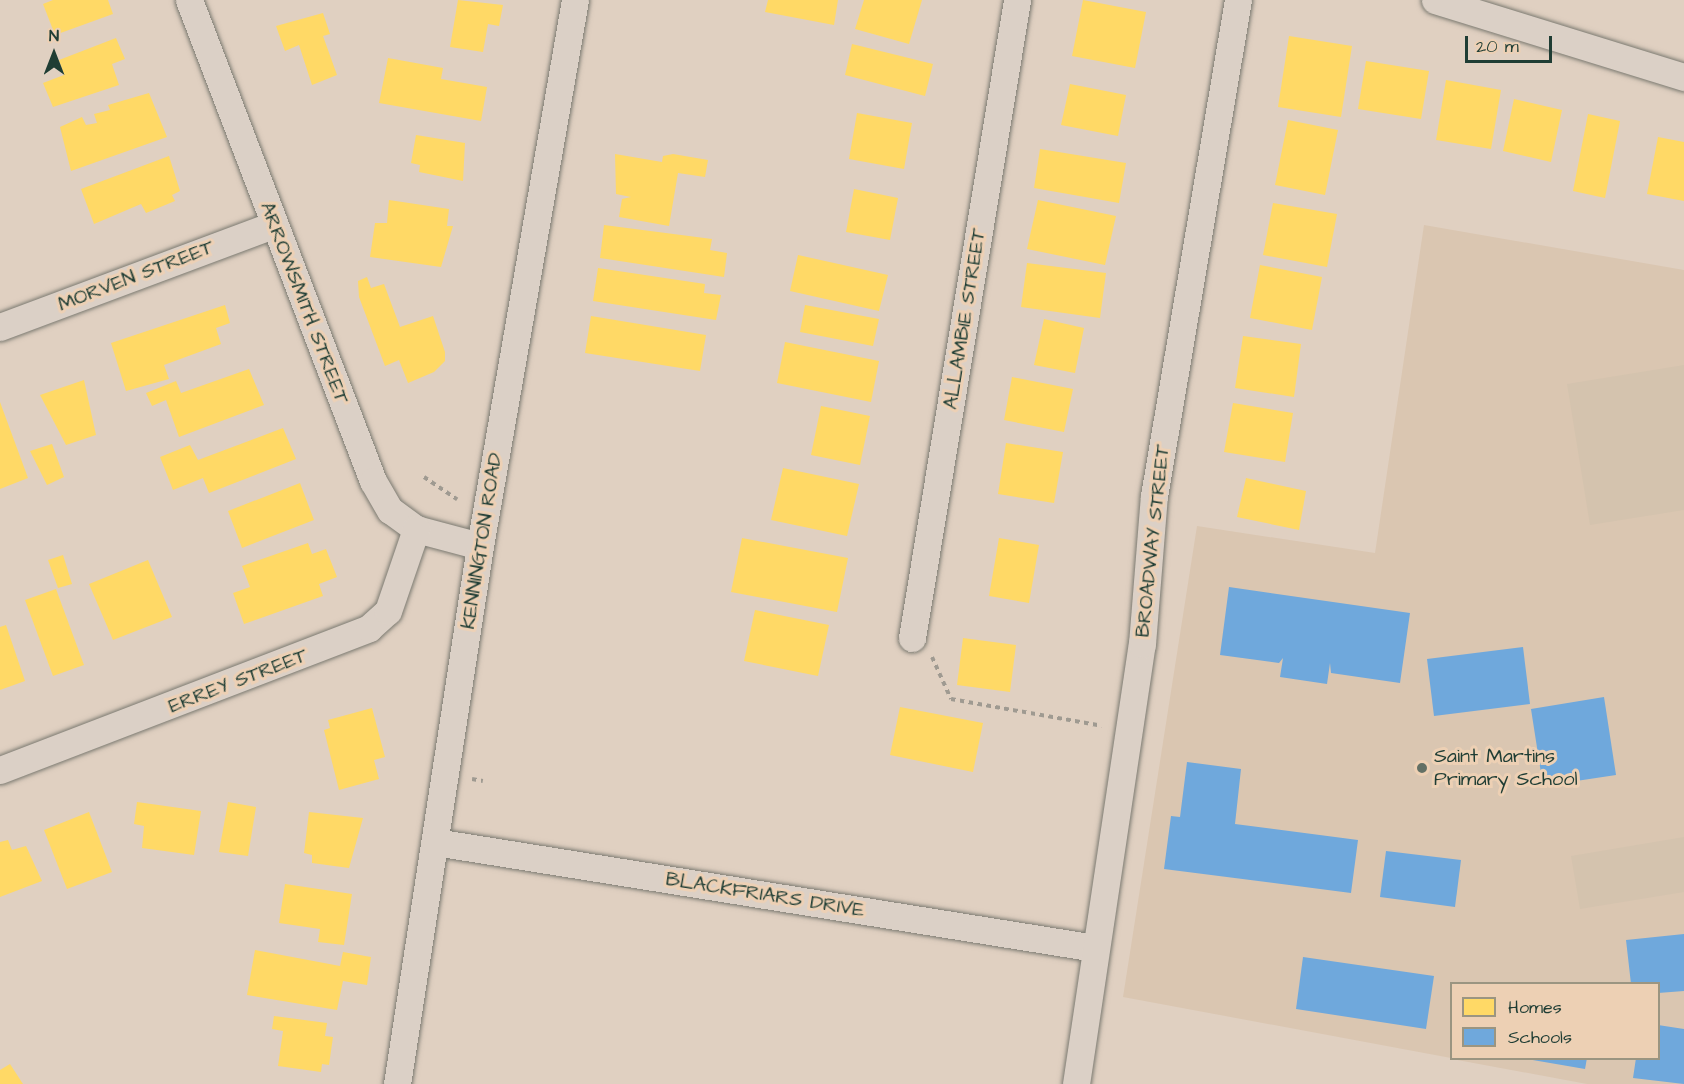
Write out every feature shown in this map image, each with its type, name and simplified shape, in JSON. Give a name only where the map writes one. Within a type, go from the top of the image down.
[{"type":"street","name":"ARROWSMITH STREET","points":[[189,0],[273,225],[373,481],[390,510],[416,529],[480,546]]},
{"type":"street","name":"KENNINGTON ROAD","points":[[397,1084],[480,546],[575,0]]},
{"type":"street","name":"ALLAMBIE STREET","points":[[912,638],[1017,0]]},
{"type":"street","name":"BROADWAY STREET","points":[[1076,1084],[1129,730],[1154,495],[1238,0]]},
{"type":"street","points":[[1435,0],[1684,77]]},
{"type":"street","name":"MORVEN STREET","points":[[0,327],[273,225]]},
{"type":"street","name":"ERREY STREET","points":[[0,770],[369,628],[388,611],[416,529]]},
{"type":"street","name":"BLACKFRIARS DRIVE","points":[[435,842],[1095,948]]},
{"type":"path","points":[[424,477],[457,499]]},
{"type":"path","points":[[912,638],[933,658],[951,699],[1129,730]]},
{"type":"shaded area","name":"Saint Martins Primary School","points":[[1424,225],[1684,270],[1684,1084],[1587,1084],[1457,1060],[1660,1060],[1660,982],[1450,982],[1450,1058],[1123,997],[1197,526],[1375,553]]},
{"type":"shaded area","points":[[1684,365],[1684,510],[1590,525],[1567,384]]},
{"type":"shaded area","points":[[1684,837],[1684,892],[1580,909],[1571,856]]},
{"type":"building: Homes","points":[[53,0],[108,0],[113,14],[55,35],[43,4]]},
{"type":"building: Homes","points":[[458,0],[503,5],[499,26],[488,24],[483,52],[450,47]]},
{"type":"building: Homes","points":[[768,0],[838,0],[834,25],[765,12]]},
{"type":"building: Homes","points":[[864,0],[922,0],[909,44],[855,29]]},
{"type":"building: Homes","points":[[1083,0],[1146,12],[1135,68],[1072,56]]},
{"type":"building: Homes","points":[[323,13],[330,34],[323,36],[337,75],[312,85],[299,45],[285,51],[276,26]]},
{"type":"building: Homes","points":[[1289,36],[1352,46],[1341,117],[1278,107]]},
{"type":"building: Homes","points":[[116,38],[125,59],[112,64],[119,85],[53,107],[43,83],[64,75],[59,60]]},
{"type":"building: Homes","points":[[852,44],[933,64],[925,96],[845,75]]},
{"type":"building: Homes","points":[[388,58],[443,68],[441,79],[487,87],[481,121],[379,103]]},
{"type":"building: Homes","points":[[1366,61],[1429,71],[1421,119],[1358,109]]},
{"type":"building: Homes","points":[[1446,80],[1501,90],[1491,149],[1436,140]]},
{"type":"building: Homes","points":[[1070,84],[1126,95],[1118,136],[1061,125]]},
{"type":"building: Homes","points":[[149,93],[167,137],[71,171],[60,127],[82,117],[86,125],[97,123],[94,114],[110,110],[108,105]]},
{"type":"building: Homes","points":[[1514,99],[1562,110],[1551,162],[1503,151]]},
{"type":"building: Homes","points":[[857,113],[912,123],[904,169],[849,159]]},
{"type":"building: Homes","points":[[1588,114],[1620,121],[1605,198],[1573,191]]},
{"type":"building: Homes","points":[[1288,120],[1338,130],[1325,195],[1275,185]]},
{"type":"building: Homes","points":[[416,135],[465,143],[463,181],[419,172],[420,165],[411,163]]},
{"type":"building: Homes","points":[[1658,137],[1684,142],[1684,201],[1647,194]]},
{"type":"building: Homes","points":[[1040,149],[1126,163],[1119,203],[1034,188]]},
{"type":"building: Homes","points":[[615,154],[662,162],[663,156],[673,154],[708,160],[705,177],[678,173],[669,226],[619,217],[622,199],[631,197],[616,194]]},
{"type":"building: Homes","points":[[169,156],[180,191],[172,195],[175,201],[146,213],[141,204],[94,224],[81,189]]},
{"type":"building: Homes","points":[[854,189],[898,198],[890,240],[846,232]]},
{"type":"building: Homes","points":[[389,200],[449,209],[447,226],[453,226],[441,267],[370,257],[375,223],[387,223]]},
{"type":"building: Homes","points":[[1038,200],[1116,216],[1105,265],[1027,249]]},
{"type":"building: Homes","points":[[1273,203],[1337,214],[1327,267],[1263,255]]},
{"type":"building: Homes","points":[[604,225],[712,239],[710,250],[727,253],[724,277],[600,258]]},
{"type":"building: Homes","points":[[798,255],[888,275],[879,311],[790,291]]},
{"type":"building: Homes","points":[[1027,263],[1106,273],[1100,318],[1021,307]]},
{"type":"building: Homes","points":[[1260,265],[1322,277],[1312,330],[1250,318]]},
{"type":"building: Homes","points":[[598,268],[705,284],[704,293],[721,295],[716,320],[593,301]]},
{"type":"building: Homes","points":[[367,277],[371,288],[384,284],[400,327],[433,316],[445,352],[445,361],[434,372],[408,383],[399,360],[385,366],[359,297],[358,281]]},
{"type":"building: Homes","points":[[225,305],[230,323],[216,328],[221,344],[164,365],[169,379],[126,391],[111,343]]},
{"type":"building: Homes","points":[[805,305],[879,319],[873,346],[800,332]]},
{"type":"building: Homes","points":[[591,316],[706,335],[700,371],[585,353]]},
{"type":"building: Homes","points":[[1044,319],[1084,328],[1075,373],[1034,365]]},
{"type":"building: Homes","points":[[1243,336],[1301,344],[1294,397],[1235,388]]},
{"type":"building: Homes","points":[[785,342],[879,361],[871,402],[777,383]]},
{"type":"building: Homes","points":[[249,369],[264,405],[179,437],[166,400],[152,406],[146,393],[176,381],[181,393]]},
{"type":"building: Homes","points":[[1012,377],[1073,389],[1064,432],[1004,420]]},
{"type":"building: Homes","points":[[84,380],[96,435],[66,445],[40,395]]},
{"type":"building: Homes","points":[[0,402],[28,478],[0,489]]},
{"type":"building: Homes","points":[[1233,403],[1293,413],[1285,462],[1224,452]]},
{"type":"building: Homes","points":[[821,406],[870,416],[860,465],[811,455]]},
{"type":"building: Homes","points":[[283,428],[296,459],[209,493],[203,478],[173,490],[160,457],[190,445],[198,460]]},
{"type":"building: Homes","points":[[1006,443],[1063,452],[1054,503],[998,494]]},
{"type":"building: Homes","points":[[52,444],[64,477],[47,485],[30,451]]},
{"type":"building: Homes","points":[[783,468],[859,484],[847,536],[771,520]]},
{"type":"building: Homes","points":[[1246,478],[1306,491],[1299,530],[1237,517]]},
{"type":"building: Homes","points":[[300,483],[314,520],[242,548],[228,511]]},
{"type":"building: Homes","points":[[742,538],[848,558],[837,612],[731,592]]},
{"type":"building: Homes","points":[[999,538],[1039,545],[1029,603],[989,596]]},
{"type":"building: Homes","points":[[308,543],[312,554],[326,549],[337,577],[319,584],[323,596],[244,624],[233,593],[250,587],[242,566]]},
{"type":"building: Homes","points":[[63,555],[72,584],[58,588],[48,560]]},
{"type":"building: Homes","points":[[148,560],[172,617],[113,640],[89,584]]},
{"type":"building: Homes","points":[[56,589],[84,665],[53,676],[25,600]]},
{"type":"building: Homes","points":[[755,610],[829,625],[818,676],[744,661]]},
{"type":"building: Homes","points":[[6,625],[25,681],[0,690],[0,627]]},
{"type":"building: Homes","points":[[963,638],[1016,645],[1010,692],[957,685]]},
{"type":"building: Homes","points":[[900,707],[983,723],[973,772],[890,755]]},
{"type":"building: Homes","points":[[372,708],[385,757],[374,760],[379,779],[339,790],[324,730],[330,728],[328,720]]},
{"type":"building: Homes","points":[[137,802],[201,811],[194,855],[142,848],[144,826],[134,824]]},
{"type":"building: Homes","points":[[228,802],[256,807],[248,856],[219,852]]},
{"type":"building: Homes","points":[[89,812],[112,872],[67,889],[44,830]]},
{"type":"building: Homes","points":[[309,812],[363,818],[349,868],[312,863],[312,855],[304,853]]},
{"type":"building: Homes","points":[[8,840],[12,850],[26,846],[42,881],[0,897],[0,842]]},
{"type":"building: Homes","points":[[285,884],[352,894],[344,945],[318,942],[320,929],[279,923]]},
{"type":"building: Homes","points":[[255,950],[340,966],[343,952],[371,957],[367,985],[343,981],[337,1010],[247,995]]},
{"type":"building: Homes","points":[[274,1016],[327,1023],[325,1036],[333,1037],[329,1065],[322,1064],[321,1072],[278,1066],[283,1031],[272,1029]]},
{"type":"building: Homes","points":[[10,1064],[23,1084],[0,1084],[0,1070]]},
{"type":"building: Schools","points":[[1229,587],[1410,613],[1400,683],[1331,673],[1330,663],[1327,684],[1280,677],[1283,658],[1279,663],[1220,655]]},
{"type":"building: Schools","points":[[1523,647],[1530,704],[1434,716],[1427,659]]},
{"type":"building: Schools","points":[[1604,697],[1616,775],[1543,786],[1531,709]]},
{"type":"building: Schools","points":[[1187,762],[1241,769],[1235,824],[1358,840],[1351,893],[1164,869],[1171,816],[1180,817]]},
{"type":"building: Schools","points":[[1386,851],[1461,860],[1455,907],[1380,897]]},
{"type":"building: Schools","points":[[1684,934],[1684,991],[1660,993],[1660,982],[1631,982],[1626,940]]},
{"type":"building: Schools","points":[[1303,957],[1434,976],[1426,1029],[1296,1009]]},
{"type":"building: Schools","points":[[1660,1025],[1684,1029],[1684,1084],[1633,1078],[1636,1060],[1660,1060]]},
{"type":"building: Schools","points":[[1533,1060],[1587,1060],[1585,1069]]},
{"type":"place","name":"Saint Martins Primary School","points":[[1422,768]]}]
